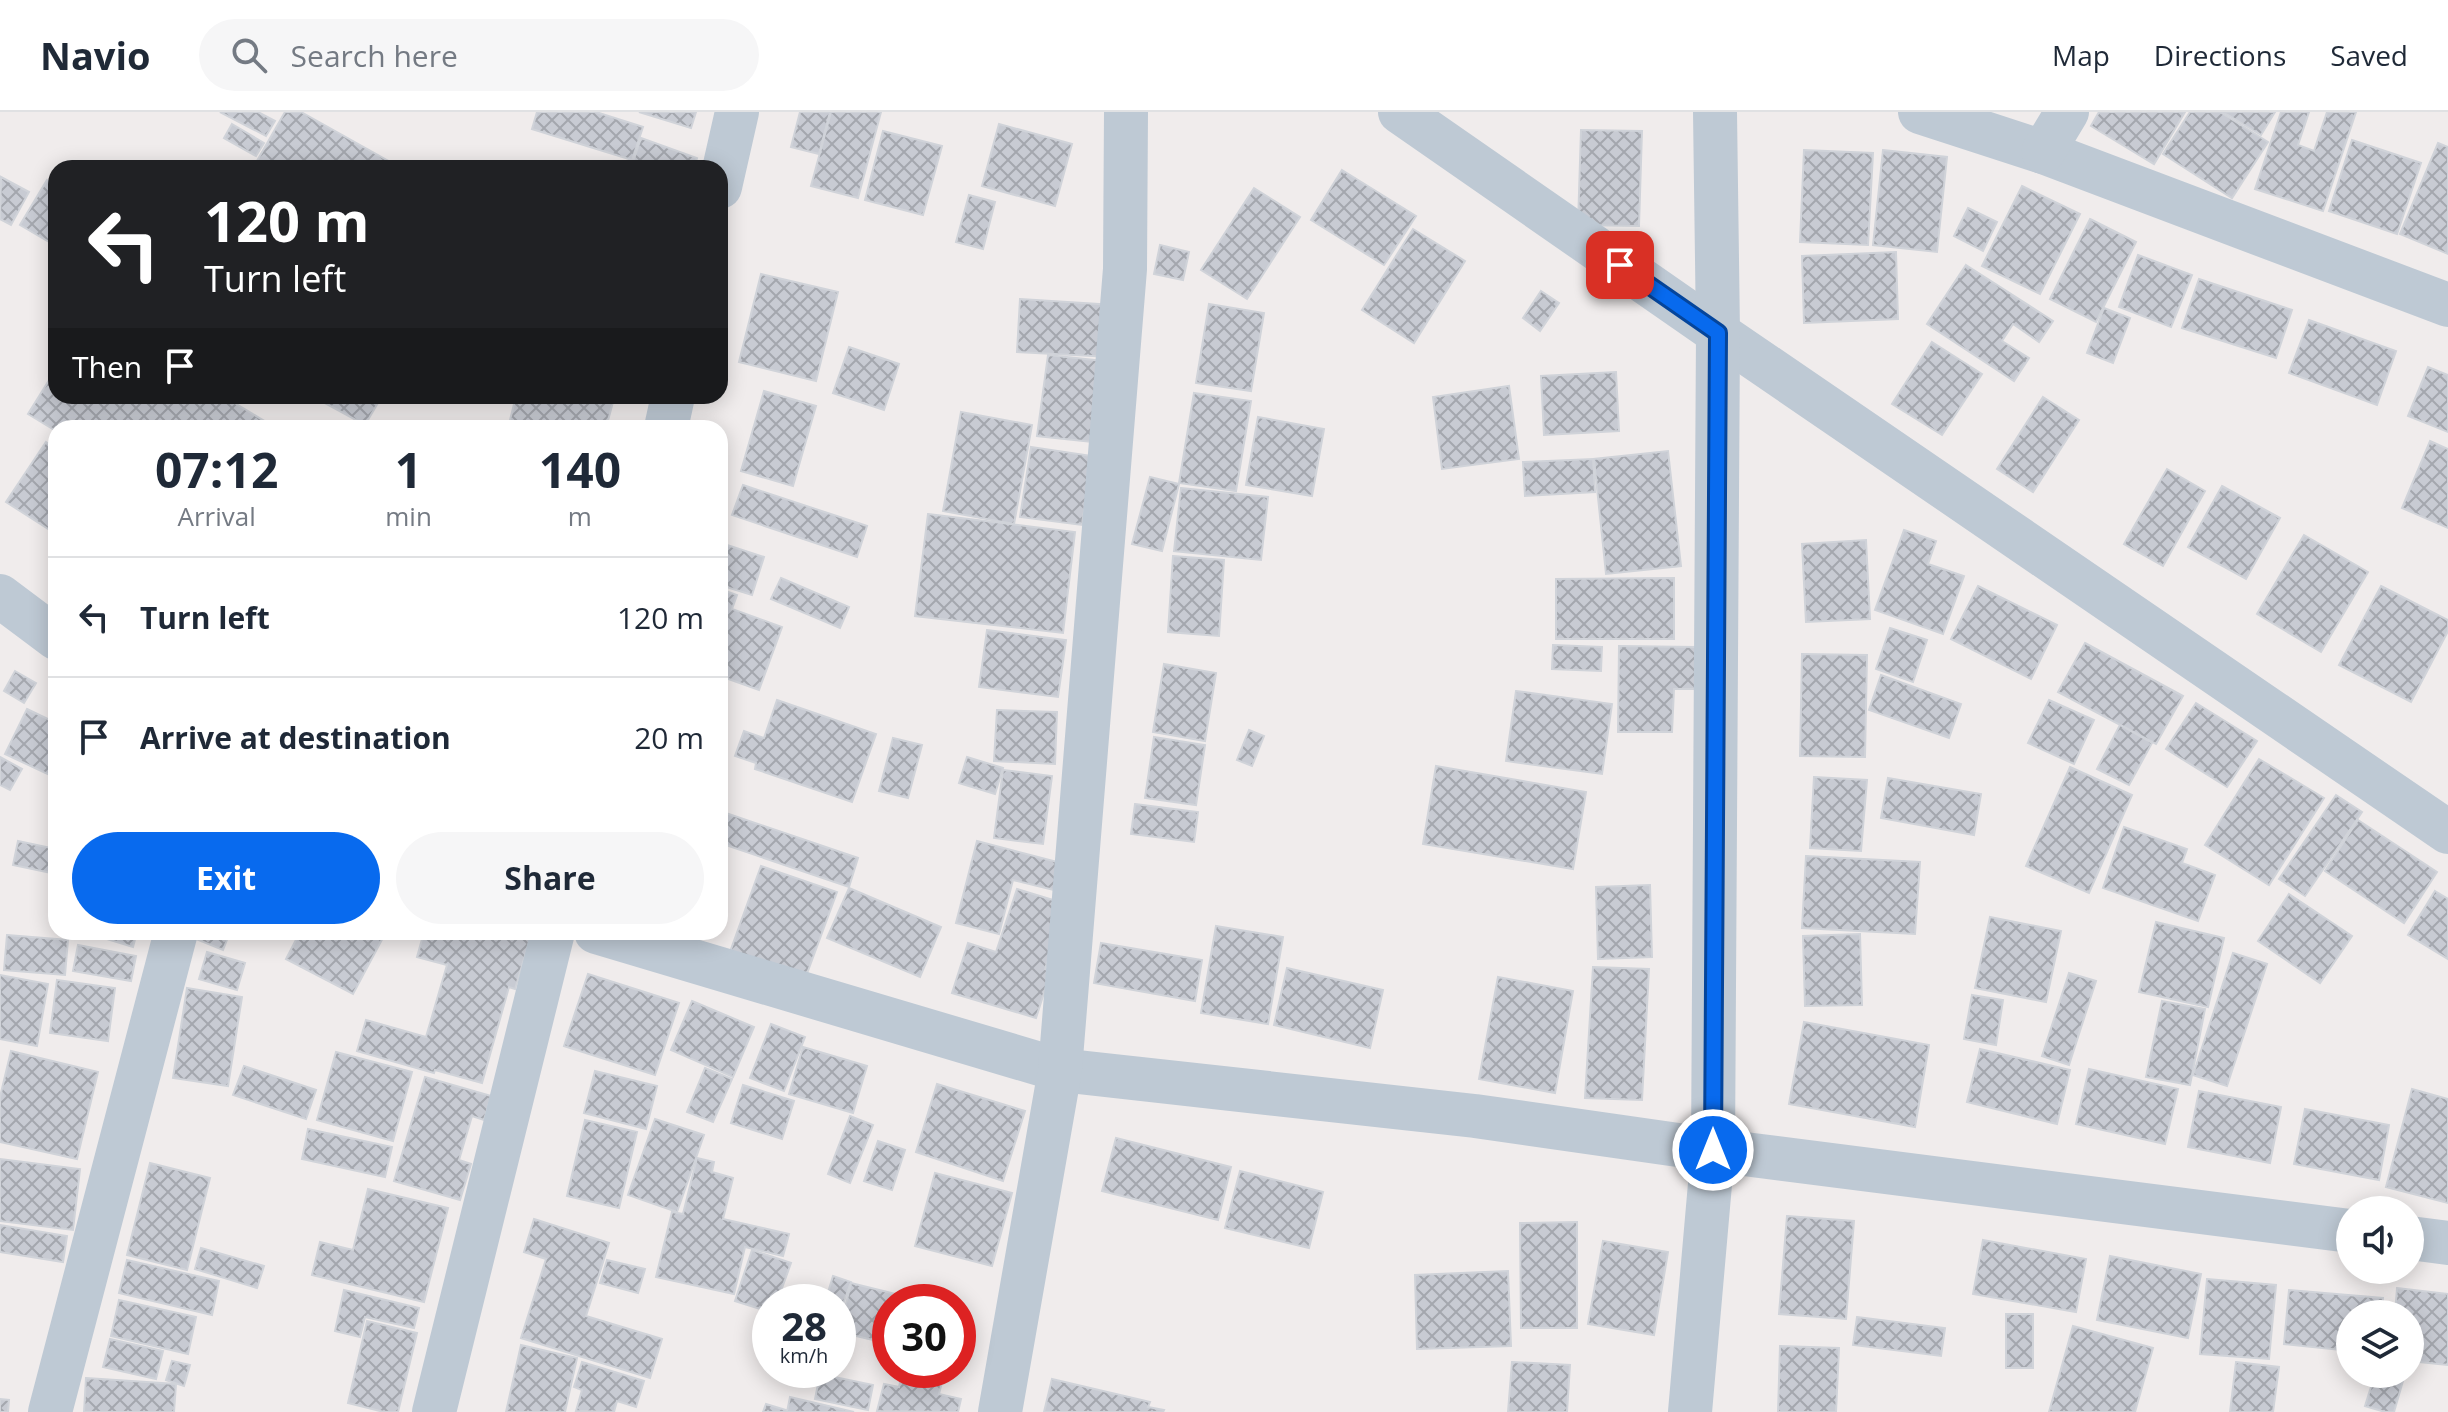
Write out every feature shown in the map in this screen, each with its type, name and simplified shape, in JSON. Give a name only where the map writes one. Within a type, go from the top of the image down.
[{"type":"street","points":[[726,160],[737,112]]},
{"type":"street","points":[[1000,1412],[1060,1070],[1125,269],[1126,112]]},
{"type":"street","points":[[1400,112],[2448,832]]},
{"type":"street","points":[[1690,1412],[1713,1150],[1718,333],[1715,112]]},
{"type":"street","points":[[1920,112],[2043,152],[2448,305]]},
{"type":"street","points":[[2043,152],[2067,112]]},
{"type":"street","points":[[0,596],[48,632]]},
{"type":"street","points":[[50,1412],[174,940]]},
{"type":"street","points":[[434,1412],[551,940]]},
{"type":"street","points":[[623,940],[1060,1070],[1475,1116],[1713,1150],[2336,1229]]},
{"type":"street","points":[[2424,1240],[2448,1243]]},
{"type":"building","points":[[220,112],[258,112],[275,121],[266,136]]},
{"type":"building","points":[[285,112],[301,112],[387,160],[258,160]]},
{"type":"building","points":[[537,112],[596,112],[643,127],[632,160],[532,129]]},
{"type":"building","points":[[639,112],[696,112],[691,128]]},
{"type":"building","points":[[800,112],[830,112],[819,154],[791,147]]},
{"type":"building","points":[[831,112],[881,112],[858,198],[811,186]]},
{"type":"building","points":[[2099,112],[2185,112],[2154,164],[2091,126]]},
{"type":"building","points":[[2190,112],[2220,112],[2268,142],[2232,198],[2163,154]]},
{"type":"building","points":[[2223,112],[2275,112],[2261,135]]},
{"type":"building","points":[[2281,112],[2309,112],[2298,145],[2314,151],[2327,112],[2356,112],[2323,211],[2255,189]]},
{"type":"building","points":[[232,124],[264,143],[256,156],[224,138]]},
{"type":"building","points":[[999,124],[1072,144],[1055,206],[982,186]]},
{"type":"building","points":[[1581,130],[1642,131],[1639,226],[1578,225]]},
{"type":"building","points":[[883,131],[942,146],[923,215],[865,200]]},
{"type":"building","points":[[641,138],[697,158],[696,160],[634,160]]},
{"type":"building","points":[[2352,140],[2421,163],[2397,234],[2329,211]]},
{"type":"building","points":[[2438,143],[2448,147],[2448,254],[2400,234]]},
{"type":"building","points":[[1804,150],[1873,153],[1868,245],[1800,242]]},
{"type":"building","points":[[1883,150],[1947,157],[1937,252],[1873,245]]},
{"type":"building","points":[[1342,170],[1416,216],[1384,265],[1311,220]]},
{"type":"building","points":[[1,177],[29,192],[11,225],[0,219]]},
{"type":"building","points":[[47,180],[48,241],[20,225]]},
{"type":"building","points":[[2022,186],[2080,214],[2040,294],[1982,266]]},
{"type":"building","points":[[1254,188],[1300,217],[1247,299],[1201,270]]},
{"type":"building","points":[[969,195],[995,202],[983,249],[956,242]]},
{"type":"building","points":[[1968,208],[1997,222],[1983,251],[1954,236]]},
{"type":"building","points":[[2090,219],[2136,242],[2096,322],[2050,299]]},
{"type":"building","points":[[1413,229],[1465,261],[1414,343],[1362,310]]},
{"type":"building","points":[[1160,245],[1189,252],[1183,280],[1154,274]]},
{"type":"building","points":[[1896,252],[1898,319],[1804,323],[1802,256]]},
{"type":"building","points":[[2138,255],[2192,275],[2171,327],[2119,307]]},
{"type":"building","points":[[1966,265],[2053,321],[2039,342],[2013,324],[2002,341],[2029,358],[2014,381],[1927,324]]},
{"type":"building","points":[[761,274],[838,292],[816,381],[739,362]]},
{"type":"building","points":[[2199,279],[2292,310],[2276,358],[2182,328]]},
{"type":"building","points":[[1541,291],[1559,303],[1540,331],[1523,318]]},
{"type":"building","points":[[1020,299],[1114,305],[1111,357],[1017,352]]},
{"type":"building","points":[[1209,304],[1264,313],[1251,391],[1196,383]]},
{"type":"building","points":[[2104,308],[2130,318],[2113,363],[2087,353]]},
{"type":"building","points":[[2309,320],[2396,351],[2377,405],[2289,373]]},
{"type":"building","points":[[1932,342],[1982,374],[1942,435],[1892,404]]},
{"type":"building","points":[[849,347],[899,364],[884,410],[833,393]]},
{"type":"building","points":[[1048,355],[1103,361],[1092,442],[1037,436]]},
{"type":"building","points":[[2428,367],[2448,375],[2448,432],[2408,416]]},
{"type":"building","points":[[1616,372],[1619,431],[1544,435],[1541,376]]},
{"type":"building","points":[[48,382],[48,404],[236,404],[263,420],[48,420],[48,426],[28,414]]},
{"type":"building","points":[[1509,386],[1519,459],[1442,469],[1433,397]]},
{"type":"building","points":[[764,391],[816,406],[793,486],[741,471]]},
{"type":"building","points":[[1194,393],[1251,401],[1236,491],[1179,483]]},
{"type":"building","points":[[2043,397],[2079,420],[2033,492],[1997,469]]},
{"type":"building","points":[[327,404],[377,404],[368,420],[356,420]]},
{"type":"building","points":[[514,404],[612,404],[608,420],[510,420]]},
{"type":"building","points":[[961,412],[1032,425],[1014,524],[943,511]]},
{"type":"building","points":[[1258,417],[1324,429],[1312,496],[1246,485]]},
{"type":"building","points":[[2430,441],[2448,449],[2448,528],[2402,508]]},
{"type":"building","points":[[46,442],[48,529],[6,502]]},
{"type":"building","points":[[1031,447],[1092,456],[1082,525],[1020,517]]},
{"type":"building","points":[[1668,451],[1681,566],[1606,574],[1594,459]]},
{"type":"building","points":[[1593,459],[1595,492],[1525,496],[1523,462]]},
{"type":"building","points":[[2167,469],[2205,491],[2163,566],[2124,544]]},
{"type":"building","points":[[1150,477],[1179,484],[1162,551],[1132,544]]},
{"type":"building","points":[[743,485],[867,526],[857,557],[732,515]]},
{"type":"building","points":[[2222,486],[2280,518],[2246,579],[2188,547]]},
{"type":"building","points":[[1181,488],[1268,497],[1261,560],[1174,551]]},
{"type":"building","points":[[928,514],[1075,532],[1063,633],[915,616]]},
{"type":"building","points":[[1904,530],[1936,541],[1928,564],[1964,576],[1943,634],[1875,610]]},
{"type":"building","points":[[2304,535],[2368,572],[2321,652],[2257,614]]},
{"type":"building","points":[[1866,540],[1870,619],[1806,622],[1802,544]]},
{"type":"building","points":[[728,545],[764,557],[752,595],[728,588]]},
{"type":"building","points":[[1173,556],[1224,560],[1219,636],[1168,632]]},
{"type":"building","points":[[781,578],[849,607],[840,628],[771,599]]},
{"type":"building","points":[[1674,578],[1674,639],[1556,639],[1556,579]]},
{"type":"building","points":[[1978,586],[2057,625],[2031,679],[1951,639]]},
{"type":"building","points":[[2381,586],[2448,620],[2448,631],[2411,702],[2339,665]]},
{"type":"building","points":[[728,592],[737,595],[732,609],[782,627],[759,690],[728,679]]},
{"type":"building","points":[[1890,628],[1927,640],[1913,682],[1876,669]]},
{"type":"building","points":[[987,630],[1066,640],[1058,697],[979,687]]},
{"type":"building","points":[[2085,643],[2183,696],[2156,744],[2058,692]]},
{"type":"building","points":[[1553,645],[1602,647],[1601,671],[1552,669]]},
{"type":"building","points":[[1619,646],[1696,647],[1695,689],[1674,689],[1672,732],[1618,732]]},
{"type":"building","points":[[1802,654],[1867,655],[1865,757],[1800,756]]},
{"type":"building","points":[[1164,664],[1216,673],[1205,741],[1153,732]]},
{"type":"building","points":[[15,671],[36,683],[24,703],[4,691]]},
{"type":"building","points":[[1881,675],[1961,704],[1949,738],[1869,710]]},
{"type":"building","points":[[1516,691],[1612,704],[1602,774],[1506,761]]},
{"type":"building","points":[[777,700],[876,734],[852,802],[755,769],[756,763],[735,756],[744,731],[764,738]]},
{"type":"building","points":[[2049,700],[2094,720],[2074,764],[2028,743]]},
{"type":"building","points":[[2196,703],[2257,741],[2227,787],[2166,749]]},
{"type":"building","points":[[27,709],[48,719],[48,774],[5,754]]},
{"type":"building","points":[[997,710],[1057,712],[1055,764],[994,761]]},
{"type":"building","points":[[2120,725],[2152,743],[2129,785],[2097,769]]},
{"type":"building","points":[[1249,730],[1264,736],[1252,766],[1237,760]]},
{"type":"building","points":[[1154,737],[1205,745],[1196,805],[1145,798]]},
{"type":"building","points":[[893,738],[922,745],[908,798],[879,791]]},
{"type":"building","points":[[0,757],[22,769],[10,790],[0,785]]},
{"type":"building","points":[[967,757],[1003,768],[995,794],[959,783]]},
{"type":"building","points":[[2259,759],[2324,798],[2269,885],[2205,845]]},
{"type":"building","points":[[1436,766],[1586,792],[1573,869],[1423,844]]},
{"type":"building","points":[[2070,767],[2132,795],[2089,893],[2026,866]]},
{"type":"building","points":[[1003,770],[1052,776],[1043,844],[994,838]]},
{"type":"building","points":[[1814,777],[1867,780],[1861,851],[1810,848]]},
{"type":"building","points":[[1888,778],[1981,794],[1974,835],[1881,818]]},
{"type":"building","points":[[2336,795],[2362,812],[2305,896],[2279,879]]},
{"type":"building","points":[[1135,804],[1198,812],[1194,842],[1131,834]]},
{"type":"building","points":[[728,814],[858,858],[849,887],[728,846]]},
{"type":"building","points":[[2358,820],[2437,872],[2404,923],[2325,871]]},
{"type":"building","points":[[2124,827],[2187,849],[2182,863],[2215,875],[2198,921],[2103,888]]},
{"type":"building","points":[[18,841],[48,847],[48,872],[13,865]]},
{"type":"building","points":[[977,841],[1061,863],[1054,890],[1013,880],[999,934],[956,923]]},
{"type":"building","points":[[1806,856],[1920,862],[1915,934],[1802,928]]},
{"type":"building","points":[[761,866],[837,892],[805,979],[730,952]]},
{"type":"building","points":[[1650,885],[1652,957],[1598,959],[1596,887]]},
{"type":"building","points":[[849,888],[941,927],[920,977],[827,938]]},
{"type":"building","points":[[1017,889],[1066,904],[1045,969],[1051,971],[1036,1018],[952,993],[968,943],[996,952]]},
{"type":"building","points":[[2435,891],[2448,899],[2448,959],[2408,935]]},
{"type":"building","points":[[2289,894],[2352,936],[2320,983],[2258,941]]},
{"type":"building","points":[[1990,917],[2061,931],[2046,1002],[1975,988]]},
{"type":"building","points":[[2156,922],[2224,938],[2208,1007],[2139,992]]},
{"type":"building","points":[[1216,926],[1283,937],[1268,1024],[1201,1013]]},
{"type":"building","points":[[1860,934],[1862,1005],[1805,1006],[1803,936]]},
{"type":"building","points":[[7,935],[68,940],[65,975],[4,970]]},
{"type":"building","points":[[110,940],[135,940],[133,947]]},
{"type":"building","points":[[198,940],[227,940],[223,950]]},
{"type":"building","points":[[296,940],[382,940],[353,994],[286,959]]},
{"type":"building","points":[[422,940],[530,940],[515,989],[509,987],[482,1083],[357,1051],[366,1020],[426,1037],[447,965],[417,957]]},
{"type":"building","points":[[1101,943],[1202,960],[1195,1001],[1094,983]]},
{"type":"building","points":[[78,945],[136,956],[131,981],[73,971]]},
{"type":"building","points":[[207,952],[245,963],[237,990],[199,979]]},
{"type":"building","points":[[2233,953],[2267,964],[2227,1086],[2193,1075]]},
{"type":"building","points":[[1593,967],[1649,969],[1642,1100],[1585,1098]]},
{"type":"building","points":[[1287,968],[1383,990],[1370,1048],[1274,1025]]},
{"type":"building","points":[[2069,973],[2096,981],[2069,1065],[2042,1056]]},
{"type":"building","points":[[588,974],[679,1003],[655,1075],[564,1046]]},
{"type":"building","points":[[0,975],[48,984],[37,1046],[0,1039]]},
{"type":"building","points":[[1498,977],[1573,991],[1555,1093],[1479,1079]]},
{"type":"building","points":[[57,980],[115,988],[108,1041],[50,1033]]},
{"type":"building","points":[[187,988],[242,997],[228,1086],[173,1078]]},
{"type":"building","points":[[1972,995],[2003,1000],[1996,1045],[1964,1039]]},
{"type":"building","points":[[692,1001],[754,1027],[733,1077],[671,1050]]},
{"type":"building","points":[[2162,1001],[2205,1009],[2190,1085],[2146,1077]]},
{"type":"building","points":[[1804,1022],[1929,1045],[1915,1127],[1789,1104]]},
{"type":"building","points":[[771,1024],[805,1037],[784,1091],[750,1078]]},
{"type":"building","points":[[803,1047],[867,1066],[853,1113],[789,1094]]},
{"type":"building","points":[[1980,1049],[2070,1070],[2057,1124],[1967,1102]]},
{"type":"building","points":[[11,1051],[98,1072],[77,1159],[0,1142],[0,1097]]},
{"type":"building","points":[[336,1052],[412,1072],[393,1141],[317,1120]]},
{"type":"building","points":[[244,1066],[316,1090],[306,1119],[233,1095]]},
{"type":"building","points":[[705,1068],[732,1079],[713,1122],[687,1112]]},
{"type":"building","points":[[2089,1069],[2178,1089],[2165,1144],[2076,1124]]},
{"type":"building","points":[[595,1071],[657,1086],[646,1129],[584,1113]]},
{"type":"building","points":[[425,1077],[491,1096],[484,1120],[472,1116],[459,1160],[471,1164],[460,1200],[394,1181]]},
{"type":"building","points":[[937,1084],[1025,1111],[1003,1181],[916,1152]]},
{"type":"building","points":[[743,1085],[794,1101],[782,1139],[731,1123]]},
{"type":"building","points":[[2412,1089],[2448,1099],[2448,1203],[2386,1187]]},
{"type":"building","points":[[2199,1091],[2281,1107],[2270,1163],[2188,1147]]},
{"type":"building","points":[[2305,1109],[2389,1125],[2379,1180],[2294,1164]]},
{"type":"building","points":[[850,1116],[873,1125],[850,1183],[828,1174]]},
{"type":"building","points":[[655,1119],[704,1135],[677,1212],[628,1195]]},
{"type":"building","points":[[585,1120],[637,1132],[619,1208],[567,1196]]},
{"type":"building","points":[[308,1129],[392,1147],[385,1177],[302,1159]]},
{"type":"building","points":[[1116,1138],[1231,1167],[1218,1220],[1102,1191]]},
{"type":"building","points":[[878,1141],[905,1150],[892,1190],[864,1181]]},
{"type":"building","points":[[697,1158],[714,1162],[712,1172],[733,1178],[723,1219],[789,1234],[783,1256],[745,1247],[734,1294],[656,1277],[672,1212],[683,1214]]},
{"type":"building","points":[[0,1159],[80,1169],[73,1230],[0,1221]]},
{"type":"building","points":[[150,1163],[210,1178],[187,1270],[127,1255]]},
{"type":"building","points":[[1240,1171],[1323,1192],[1309,1248],[1225,1228]]},
{"type":"building","points":[[935,1173],[1012,1193],[992,1266],[915,1246]]},
{"type":"building","points":[[368,1189],[448,1208],[424,1302],[312,1275],[320,1242],[353,1250]]},
{"type":"building","points":[[1787,1216],[1854,1221],[1846,1319],[1779,1314]]},
{"type":"building","points":[[534,1219],[609,1243],[586,1316],[662,1339],[650,1378],[521,1338],[546,1259],[524,1252]]},
{"type":"building","points":[[1577,1222],[1577,1328],[1521,1328],[1520,1223]]},
{"type":"building","points":[[0,1225],[67,1236],[63,1262],[0,1252]]},
{"type":"building","points":[[1983,1240],[2086,1259],[2076,1312],[1973,1294]]},
{"type":"building","points":[[1603,1241],[1668,1252],[1654,1335],[1588,1324]]},
{"type":"building","points":[[201,1248],[264,1266],[257,1288],[195,1269]]},
{"type":"building","points":[[752,1250],[791,1263],[783,1284],[752,1284],[752,1306],[735,1301]]},
{"type":"building","points":[[2110,1256],[2201,1274],[2188,1338],[2097,1320]]},
{"type":"building","points":[[127,1260],[219,1281],[212,1315],[119,1293]]},
{"type":"building","points":[[607,1260],[645,1269],[638,1293],[600,1283]]},
{"type":"building","points":[[1508,1271],[1511,1346],[1417,1349],[1415,1275]]},
{"type":"building","points":[[833,1276],[851,1282],[850,1284],[831,1284]]},
{"type":"building","points":[[2207,1279],[2276,1285],[2269,1359],[2200,1354]]},
{"type":"building","points":[[856,1284],[872,1288],[872,1340],[856,1336]]},
{"type":"building","points":[[2397,1288],[2448,1294],[2448,1365],[2424,1362],[2424,1300],[2396,1300]]},
{"type":"building","points":[[344,1290],[419,1308],[414,1328],[365,1317],[360,1337],[335,1331]]},
{"type":"building","points":[[2289,1290],[2383,1298],[2336,1300],[2336,1350],[2284,1344]]},
{"type":"building","points":[[119,1300],[196,1317],[188,1354],[111,1336]]},
{"type":"building","points":[[2006,1314],[2033,1314],[2033,1368],[2006,1368]]},
{"type":"building","points":[[1857,1317],[1945,1328],[1941,1356],[1853,1345]]},
{"type":"building","points":[[367,1321],[417,1333],[398,1412],[384,1412],[348,1403]]},
{"type":"building","points":[[2073,1326],[2153,1348],[2135,1412],[2049,1412]]},
{"type":"building","points":[[110,1339],[163,1351],[156,1379],[103,1367]]},
{"type":"building","points":[[521,1345],[577,1358],[565,1412],[506,1412]]},
{"type":"building","points":[[1780,1346],[1839,1348],[1836,1412],[1778,1412]]},
{"type":"building","points":[[172,1361],[190,1365],[184,1386],[166,1380]]},
{"type":"building","points":[[582,1362],[644,1381],[636,1407],[617,1401],[614,1412],[576,1411],[582,1390],[574,1387]]},
{"type":"building","points":[[1512,1362],[1570,1365],[1567,1412],[1508,1412]]},
{"type":"building","points":[[2236,1362],[2279,1367],[2273,1412],[2230,1412]]},
{"type":"building","points":[[86,1378],[176,1384],[174,1412],[84,1412]]},
{"type":"building","points":[[1052,1379],[1150,1402],[1148,1407],[1164,1410],[1044,1412]]},
{"type":"building","points":[[856,1381],[872,1385],[868,1410],[815,1399],[817,1388],[856,1388]]},
{"type":"building","points":[[883,1388],[940,1388],[939,1394],[961,1399],[958,1412],[877,1411]]},
{"type":"building","points":[[2371,1388],[2401,1388],[2394,1412],[2365,1406]]},
{"type":"building","points":[[790,1397],[854,1412],[787,1412]]},
{"type":"building","points":[[0,1399],[9,1400],[8,1412],[0,1412]]},
{"type":"building","points":[[766,1404],[786,1410],[786,1412],[763,1412]]},
{"type":"route","points":[[1620,265],[1718,333],[1713,1150]]}]
